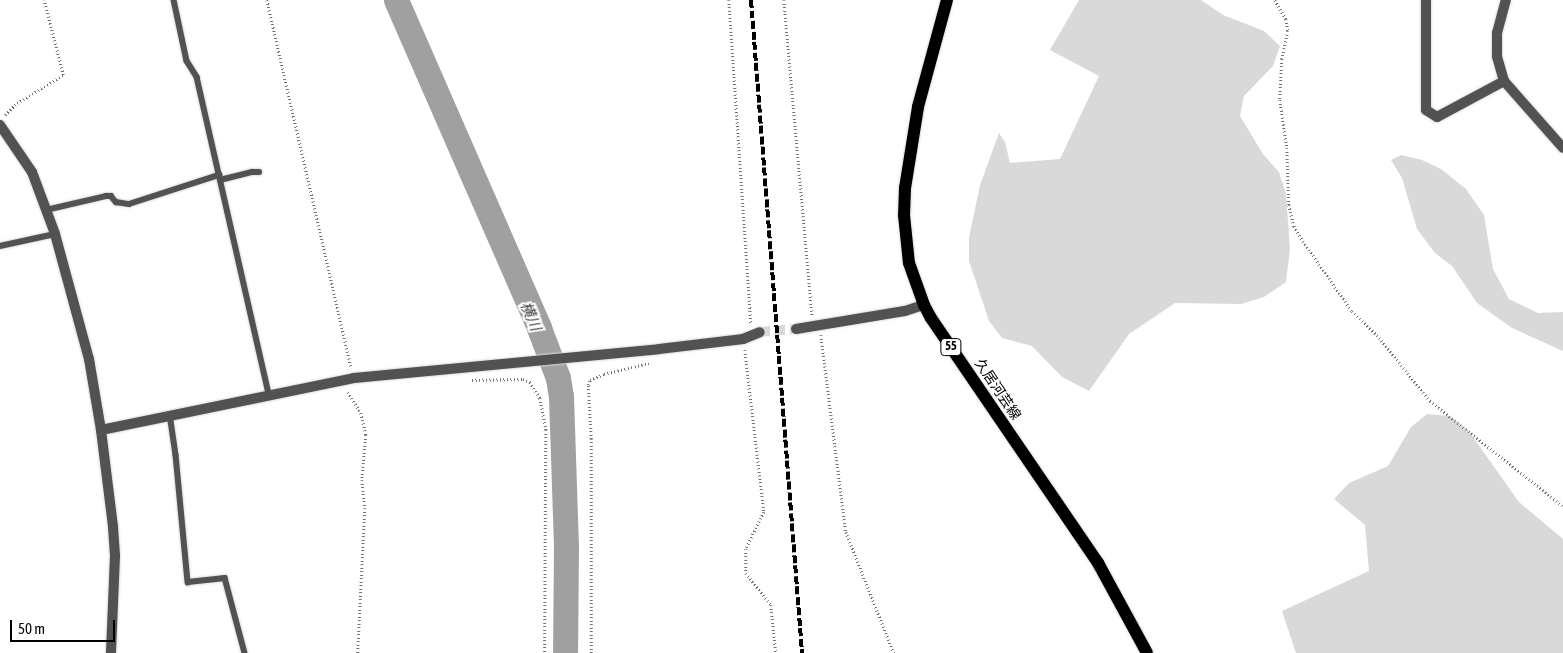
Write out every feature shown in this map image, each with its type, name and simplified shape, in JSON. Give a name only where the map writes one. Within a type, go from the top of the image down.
[{"type":"main road","name":"久居河芸線","points":[[946,0],[918,107],[905,188],[904,215],[909,263],[924,305],[1098,563],[1147,653]]},
{"type":"street","points":[[1426,0],[1426,110],[1437,117],[1504,81]]},
{"type":"street","points":[[1506,0],[1499,17],[1497,34],[1497,56],[1504,81],[1563,148]]},
{"type":"street","points":[[0,125],[32,172],[54,234],[89,359],[101,430],[113,527],[115,556],[111,653]]},
{"type":"street","points":[[796,329],[905,311],[924,305]]},
{"type":"street","points":[[101,430],[170,414],[349,379],[659,349],[752,335]]},
{"type":"lane","points":[[174,0],[187,60],[197,77],[270,395]]},
{"type":"lane","points":[[46,210],[106,196],[111,196],[116,202],[129,204],[220,178],[259,172]]},
{"type":"lane","points":[[0,246],[54,234]]},
{"type":"lane","points":[[170,414],[176,455],[188,582],[225,578],[245,653]]},
{"type":"path","points":[[0,119],[17,103],[63,75],[44,0]]},
{"type":"path","points":[[267,0],[349,379],[348,392],[361,413],[366,435],[362,480],[365,508],[358,653]]},
{"type":"path","points":[[730,0],[764,512],[746,549],[746,573],[771,605],[776,653]]},
{"type":"path","points":[[784,0],[816,326],[846,532],[894,653]]},
{"type":"path","points":[[1275,0],[1286,18],[1288,31],[1282,59],[1280,100],[1287,148],[1289,205],[1294,226],[1352,311],[1377,335],[1430,401],[1563,506]]},
{"type":"path","points":[[591,653],[591,439],[588,385],[590,380],[604,374],[655,361]]},
{"type":"path","points":[[468,380],[522,379],[530,382],[540,398],[546,430],[545,653]]},
{"type":"shaded area","points":[[1079,0],[1201,0],[1223,15],[1264,31],[1280,46],[1273,66],[1244,96],[1240,116],[1263,154],[1279,172],[1286,194],[1290,249],[1286,282],[1264,297],[1241,304],[1175,303],[1129,334],[1089,391],[1062,377],[1032,346],[1002,338],[989,321],[969,261],[969,238],[980,185],[999,133],[1005,142],[1010,163],[1060,159],[1099,76],[1050,50]]},
{"type":"shaded area","points":[[1401,155],[1422,160],[1441,169],[1466,189],[1484,215],[1493,269],[1509,299],[1538,313],[1563,312],[1563,351],[1512,328],[1477,303],[1452,266],[1435,253],[1417,229],[1402,178],[1391,160]]},
{"type":"shaded area","points":[[1427,414],[1450,416],[1468,430],[1519,502],[1563,539],[1563,653],[1296,653],[1282,611],[1369,571],[1365,525],[1334,499],[1349,483],[1388,466],[1411,427]]},
{"type":"waterway","name":"横川","points":[[396,0],[539,328],[558,378],[561,396],[566,545],[565,653]]},
{"type":"tunnel","points":[[760,332],[796,329]]},
{"type":"railway","points":[[751,0],[802,653]]}]
